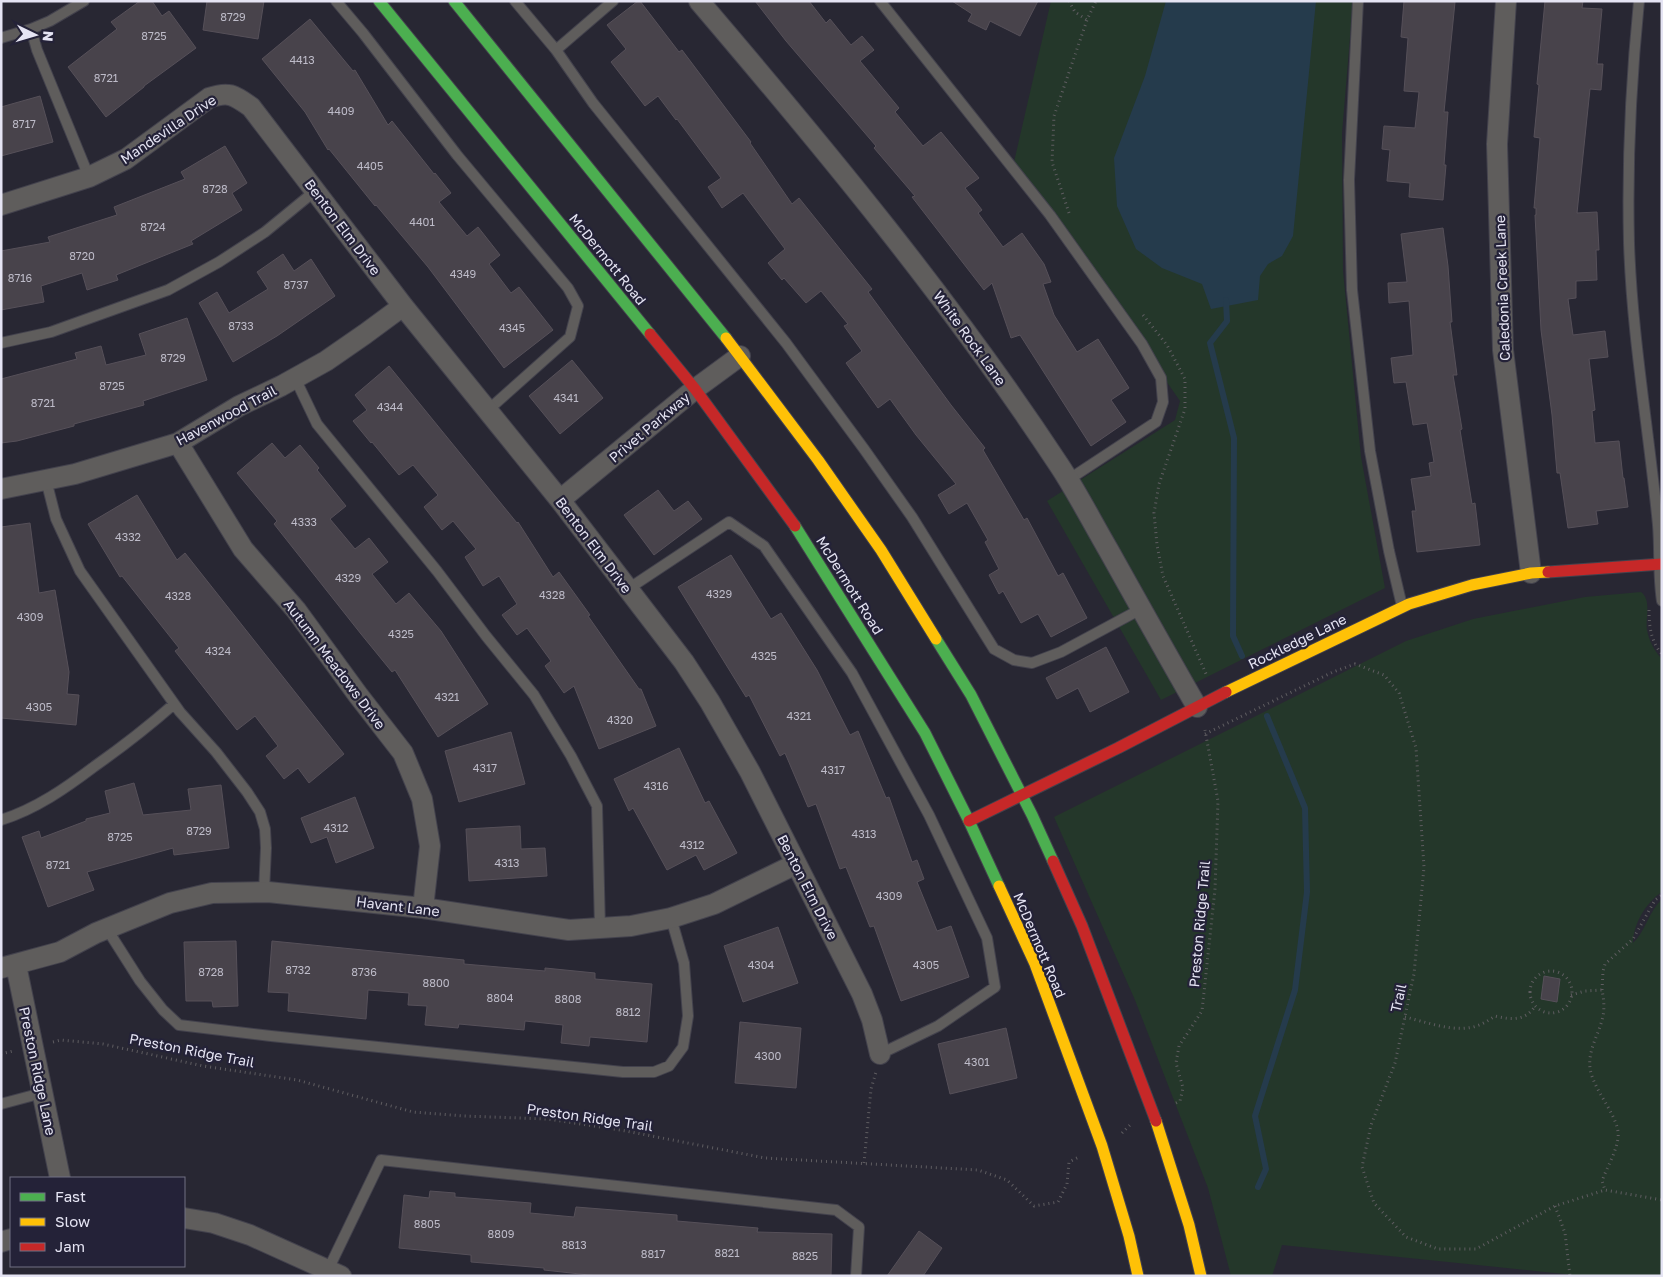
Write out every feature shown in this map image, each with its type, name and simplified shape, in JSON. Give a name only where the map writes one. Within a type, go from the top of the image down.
[{"type":"main road","name":"McDermott Road","points":[[379,1],[695,389],[794,525],[925,733],[969,821],[1038,974],[1102,1146],[1129,1236],[1138,1276]]},
{"type":"main road","points":[[454,1],[740,356],[818,460],[881,550],[970,695],[1022,795],[1082,926],[1154,1113],[1189,1225],[1201,1276]]},
{"type":"main road","name":"Rockledge Lane","points":[[969,821],[1118,748],[1223,693],[1402,607],[1472,585],[1531,573],[1661,564]]},
{"type":"street","name":"White Rock Lane","points":[[699,1],[889,231],[944,302],[1008,392],[1068,480],[1197,706]]},
{"type":"street","name":"Caledonia Creek Lane","points":[[1506,1],[1497,144],[1503,350],[1531,573]]},
{"type":"street","name":"Benton Elm Drive","points":[[223,93],[239,98],[251,107],[403,306],[560,500],[684,662],[710,702],[750,772],[862,994],[872,1020],[880,1054]]},
{"type":"street","name":"Mandevilla Drive","points":[[1,205],[89,177],[126,159],[209,98],[223,93]]},
{"type":"street","name":"Havenwood Trail","points":[[1,489],[75,474],[178,442],[240,406],[326,361],[403,306]]},
{"type":"street","name":"Privet Parkway","points":[[560,500],[695,389],[740,356]]},
{"type":"street","name":"Autumn Meadows Drive","points":[[178,442],[243,549],[296,610],[403,753],[422,799],[430,846],[423,908]]},
{"type":"street","name":"Havant Lane","points":[[8,966],[60,952],[170,903],[212,893],[264,892],[423,908],[569,930],[631,926],[670,918],[714,904],[796,864]]},
{"type":"street","name":"Preston Ridge Lane","points":[[8,966],[33,1047],[60,1177]]},
{"type":"street","points":[[185,1218],[214,1223],[250,1235],[334,1273]]},
{"type":"lane","points":[[1,38],[50,21],[84,1]]},
{"type":"lane","points":[[336,1],[457,155],[568,288],[578,306],[570,337],[487,411]]},
{"type":"lane","points":[[515,1],[556,50],[593,103],[786,343],[912,517],[994,649],[1014,660],[1032,663],[1061,652],[1141,609]]},
{"type":"lane","points":[[556,50],[612,1]]},
{"type":"lane","points":[[880,1],[1050,215],[1142,344],[1161,378],[1163,402],[1156,422],[1068,480]]},
{"type":"lane","points":[[1358,1],[1349,180],[1352,290],[1370,451],[1402,607]]},
{"type":"lane","points":[[1639,1],[1628,171],[1630,245],[1644,418],[1658,526],[1662,601]]},
{"type":"lane","points":[[31,29],[37,50],[89,177]]},
{"type":"lane","points":[[1,343],[51,332],[168,290],[219,262],[265,232],[315,191]]},
{"type":"lane","points":[[295,378],[317,424],[437,571],[534,695],[571,756],[597,806],[600,854],[600,928]]},
{"type":"lane","points":[[46,480],[56,519],[80,571],[174,704],[216,752],[260,812],[265,829],[264,892]]},
{"type":"lane","points":[[628,589],[729,522],[764,546],[852,673],[929,816],[987,938],[995,987],[938,1026],[880,1054]]},
{"type":"lane","points":[[1,820],[15,816],[52,797],[138,735],[174,704]]},
{"type":"lane","points":[[108,929],[146,988],[163,1010],[179,1025],[622,1072],[654,1072],[669,1066],[683,1047],[688,1016],[684,963],[670,918]]},
{"type":"lane","points":[[1,1104],[42,1093]]},
{"type":"lane","points":[[334,1273],[381,1160],[836,1210],[859,1227],[856,1276]]},
{"type":"path","points":[[1069,1],[1075,12],[1087,20]]},
{"type":"path","points":[[1649,604],[1651,632],[1654,642],[1662,654]]},
{"type":"path","name":"Trail","points":[[1205,734],[1333,672],[1355,664],[1384,675],[1399,693],[1416,748],[1424,866],[1414,974],[1395,1063],[1371,1125],[1362,1167],[1374,1203],[1406,1237],[1438,1249],[1476,1249],[1555,1206],[1605,1190],[1662,1200]]},
{"type":"path","name":"Preston Ridge Trail","points":[[1172,1105],[1180,1101],[1183,1088],[1176,1063],[1179,1046],[1202,1011],[1215,889],[1218,801],[1205,734]]},
{"type":"path","points":[[1605,1190],[1602,1181],[1616,1146],[1618,1127],[1594,1084],[1590,1067],[1592,1047],[1603,1020],[1603,971],[1605,964],[1633,938],[1655,900],[1662,896]]},
{"type":"path","points":[[1545,972],[1558,973],[1564,977],[1568,982],[1571,995],[1565,1007],[1560,1011],[1546,1013],[1535,1006],[1531,1000],[1531,986],[1538,975],[1545,972]]},
{"type":"path","points":[[1571,995],[1585,991],[1602,990]]},
{"type":"path","points":[[1405,1017],[1446,1026],[1472,1027],[1484,1023],[1495,1016],[1508,1020],[1521,1018],[1531,1012],[1535,1006]]},
{"type":"path","name":"Preston Ridge Trail","points":[[1,1054],[61,1040],[103,1044],[204,1066],[297,1080],[413,1112],[548,1119],[626,1131],[765,1158],[978,1170],[1007,1180],[1034,1206],[1058,1202],[1068,1184],[1069,1162],[1078,1157]]},
{"type":"path","points":[[864,1163],[871,1089],[880,1054]]},
{"type":"path","points":[[1117,1137],[1134,1122]]},
{"type":"path","points":[[1555,1206],[1565,1234],[1570,1276]]},
{"type":"green space","points":[[1051,1],[1353,1],[1342,133],[1343,271],[1361,457],[1385,588],[1161,700],[1047,501],[1175,420],[1180,401],[1014,162]]},
{"type":"green space","points":[[1641,592],[1647,604],[1647,630],[1649,638],[1662,659],[1662,892],[1656,896],[1642,914],[1635,929],[1633,943],[1662,899],[1662,1276],[1584,1276],[1282,1245],[1272,1276],[1231,1276],[1208,1188],[1135,1000],[1054,817],[1406,641],[1473,619],[1585,597]]},
{"type":"water","points":[[1166,1],[1316,1],[1293,236],[1282,256],[1268,264],[1260,276],[1258,300],[1211,309],[1202,284],[1162,268],[1136,249],[1117,206],[1114,158],[1145,76]]},
{"type":"building","points":[[140,1],[152,1],[162,16],[169,11],[196,48],[106,117],[68,67],[117,29],[111,22]]},
{"type":"building","points":[[207,1],[264,1],[258,39],[203,30]]},
{"type":"building","points":[[640,1],[679,52],[682,50],[751,142],[792,204],[799,198],[872,289],[868,292],[985,448],[983,450],[1024,520],[1027,518],[1058,576],[1063,573],[1087,618],[1051,637],[1038,614],[1021,623],[1003,591],[999,594],[989,575],[999,569],[985,542],[988,540],[967,503],[949,514],[938,495],[956,484],[916,435],[890,399],[878,408],[846,363],[862,351],[844,326],[848,324],[821,291],[806,303],[784,278],[782,280],[768,263],[785,249],[743,193],[722,208],[708,187],[721,178],[677,119],[658,96],[645,106],[611,62],[626,49],[607,25]]},
{"type":"building","points":[[755,1],[809,1],[826,23],[830,19],[851,45],[862,36],[874,50],[860,61],[899,108],[895,112],[923,146],[941,132],[979,178],[965,188],[982,210],[978,213],[1003,247],[1022,233],[1044,264],[1051,282],[1043,284],[1054,315],[1077,352],[1098,339],[1129,388],[1111,400],[1126,422],[1091,446],[1020,335],[1011,338],[992,283],[984,290],[912,197],[915,196],[874,148],[876,146],[786,41]]},
{"type":"building","points":[[952,1],[1038,1],[1020,36],[990,21],[986,30],[968,21],[972,14]]},
{"type":"building","points":[[1404,1],[1455,2],[1444,112],[1448,112],[1443,200],[1409,197],[1410,183],[1387,181],[1390,150],[1382,149],[1384,126],[1415,128],[1419,92],[1404,91],[1408,38],[1401,37]]},
{"type":"building","points":[[1545,1],[1583,1],[1582,8],[1602,9],[1597,64],[1603,64],[1601,90],[1590,89],[1577,213],[1597,212],[1599,250],[1596,250],[1597,280],[1576,281],[1576,298],[1568,299],[1573,335],[1605,331],[1608,357],[1589,359],[1595,410],[1592,411],[1595,443],[1619,441],[1628,507],[1596,511],[1598,524],[1568,528],[1560,473],[1557,473],[1541,330],[1536,208],[1534,208],[1540,138],[1534,137]]},
{"type":"building","points":[[310,19],[353,71],[355,70],[388,125],[392,121],[451,193],[439,202],[467,236],[478,227],[500,255],[489,264],[511,293],[519,287],[553,330],[504,368],[428,267],[328,150],[305,112],[262,59]]},
{"type":"building","points":[[40,96],[53,142],[1,156],[1,107]]},
{"type":"building","points":[[225,146],[247,183],[232,193],[242,210],[191,241],[193,244],[116,275],[118,280],[87,290],[82,273],[41,286],[44,302],[1,310],[1,251],[50,242],[48,237],[117,215],[114,207],[185,179],[181,172]]},
{"type":"building","points":[[1443,228],[1448,266],[1452,322],[1450,322],[1457,375],[1453,375],[1462,429],[1460,430],[1472,504],[1475,503],[1480,545],[1417,552],[1412,511],[1416,511],[1411,479],[1431,476],[1429,463],[1434,462],[1427,423],[1413,425],[1406,382],[1394,383],[1391,358],[1413,355],[1409,301],[1389,303],[1388,283],[1407,282],[1401,234]]},
{"type":"building","points":[[283,254],[294,271],[311,259],[335,296],[277,336],[233,362],[199,303],[217,292],[229,313],[268,289],[257,272]]},
{"type":"building","points":[[187,318],[207,380],[143,401],[144,405],[74,424],[74,426],[17,441],[1,443],[1,379],[77,359],[75,353],[101,346],[106,365],[146,355],[139,334]]},
{"type":"building","points":[[572,360],[603,398],[560,434],[529,396]]},
{"type":"building","points":[[389,366],[518,522],[553,577],[559,572],[639,689],[641,689],[656,726],[599,749],[574,686],[564,693],[545,666],[551,661],[527,628],[517,635],[502,615],[517,604],[499,576],[483,586],[465,557],[476,549],[453,521],[442,530],[424,507],[438,495],[413,465],[399,475],[353,421],[367,410],[355,395]]},
{"type":"building","points":[[272,443],[285,458],[300,445],[346,506],[330,519],[355,549],[369,538],[388,562],[372,574],[396,604],[409,593],[441,631],[488,704],[438,737],[395,670],[392,672],[361,634],[274,524],[277,521],[237,473]]},
{"type":"building","points":[[658,490],[674,511],[688,501],[702,519],[654,555],[624,515]]},
{"type":"building","points":[[137,495],[177,560],[185,553],[344,754],[309,783],[298,768],[284,779],[266,756],[278,746],[255,716],[237,730],[175,651],[179,648],[122,576],[120,577],[88,524]]},
{"type":"building","points":[[30,523],[39,593],[55,590],[69,672],[67,694],[79,695],[76,725],[1,718],[1,527]]},
{"type":"building","points":[[731,555],[771,619],[781,613],[817,670],[850,735],[858,731],[886,798],[889,797],[912,862],[917,860],[924,879],[917,882],[937,931],[951,926],[969,977],[901,1001],[874,926],[870,927],[846,867],[840,869],[816,804],[808,807],[785,753],[780,756],[749,695],[746,697],[678,587]]},
{"type":"building","points":[[1106,647],[1129,692],[1090,712],[1078,688],[1057,699],[1046,678]]},
{"type":"building","points":[[511,732],[525,784],[459,802],[445,751]]},
{"type":"building","points":[[679,748],[705,803],[709,801],[737,853],[704,870],[696,855],[667,870],[633,808],[629,811],[614,779]]},
{"type":"building","points":[[134,783],[143,815],[191,810],[188,789],[221,785],[229,848],[174,855],[173,848],[87,872],[94,890],[48,907],[22,837],[39,831],[41,838],[86,821],[86,819],[110,813],[105,791]]},
{"type":"building","points":[[355,797],[374,848],[336,863],[327,837],[311,843],[301,818]]},
{"type":"building","points":[[520,826],[521,849],[545,848],[547,876],[469,881],[466,829]]},
{"type":"building","points":[[778,927],[798,983],[743,1002],[724,946]]},
{"type":"building","points":[[236,941],[238,1006],[213,1007],[212,1001],[186,1001],[184,942]]},
{"type":"building","points":[[272,941],[464,960],[464,964],[545,971],[545,968],[595,973],[595,979],[652,984],[647,1042],[590,1037],[589,1046],[561,1043],[563,1025],[525,1021],[524,1030],[459,1024],[458,1028],[425,1025],[427,1006],[408,1005],[409,993],[368,990],[366,1019],[288,1011],[289,993],[268,992]]},
{"type":"building","points":[[1544,976],[1560,979],[1557,1002],[1541,999]]},
{"type":"building","points":[[740,1022],[801,1028],[796,1088],[735,1083]]},
{"type":"building","points":[[1006,1028],[1017,1078],[950,1094],[938,1044]]},
{"type":"building","points":[[430,1191],[455,1193],[455,1197],[531,1203],[530,1213],[574,1217],[576,1207],[677,1215],[677,1221],[758,1228],[757,1232],[832,1234],[831,1276],[598,1276],[544,1270],[544,1268],[471,1262],[471,1255],[399,1248],[404,1195],[429,1198]]},
{"type":"building","points":[[919,1231],[942,1248],[923,1276],[887,1276]]},
{"type":"waterway","points":[[1226,300],[1227,321],[1210,343],[1234,438],[1233,636],[1242,656]]},
{"type":"waterway","points":[[1258,1187],[1266,1169],[1255,1116],[1295,990],[1307,892],[1305,808],[1267,716]]},
{"type":"traffic: fast","points":[[379,1],[650,334]]},
{"type":"traffic: fast","points":[[454,1],[726,338]]},
{"type":"traffic: fast","points":[[795,526],[925,733],[999,886]]},
{"type":"traffic: fast","points":[[936,639],[971,695],[1032,815],[1053,861]]},
{"type":"traffic: slow","points":[[726,338],[818,460],[881,550],[936,639]]},
{"type":"traffic: slow","points":[[1226,692],[1409,604],[1472,585],[1531,573],[1548,572]]},
{"type":"traffic: slow","points":[[999,886],[1035,964],[1102,1146],[1129,1236],[1138,1276]]},
{"type":"traffic: slow","points":[[1156,1121],[1189,1225],[1201,1276]]},
{"type":"traffic: jam","points":[[650,334],[695,389],[795,526]]},
{"type":"traffic: jam","points":[[1548,572],[1662,564]]},
{"type":"traffic: jam","points":[[969,821],[1118,748],[1226,692]]},
{"type":"traffic: jam","points":[[1053,861],[1082,926],[1156,1121]]}]
